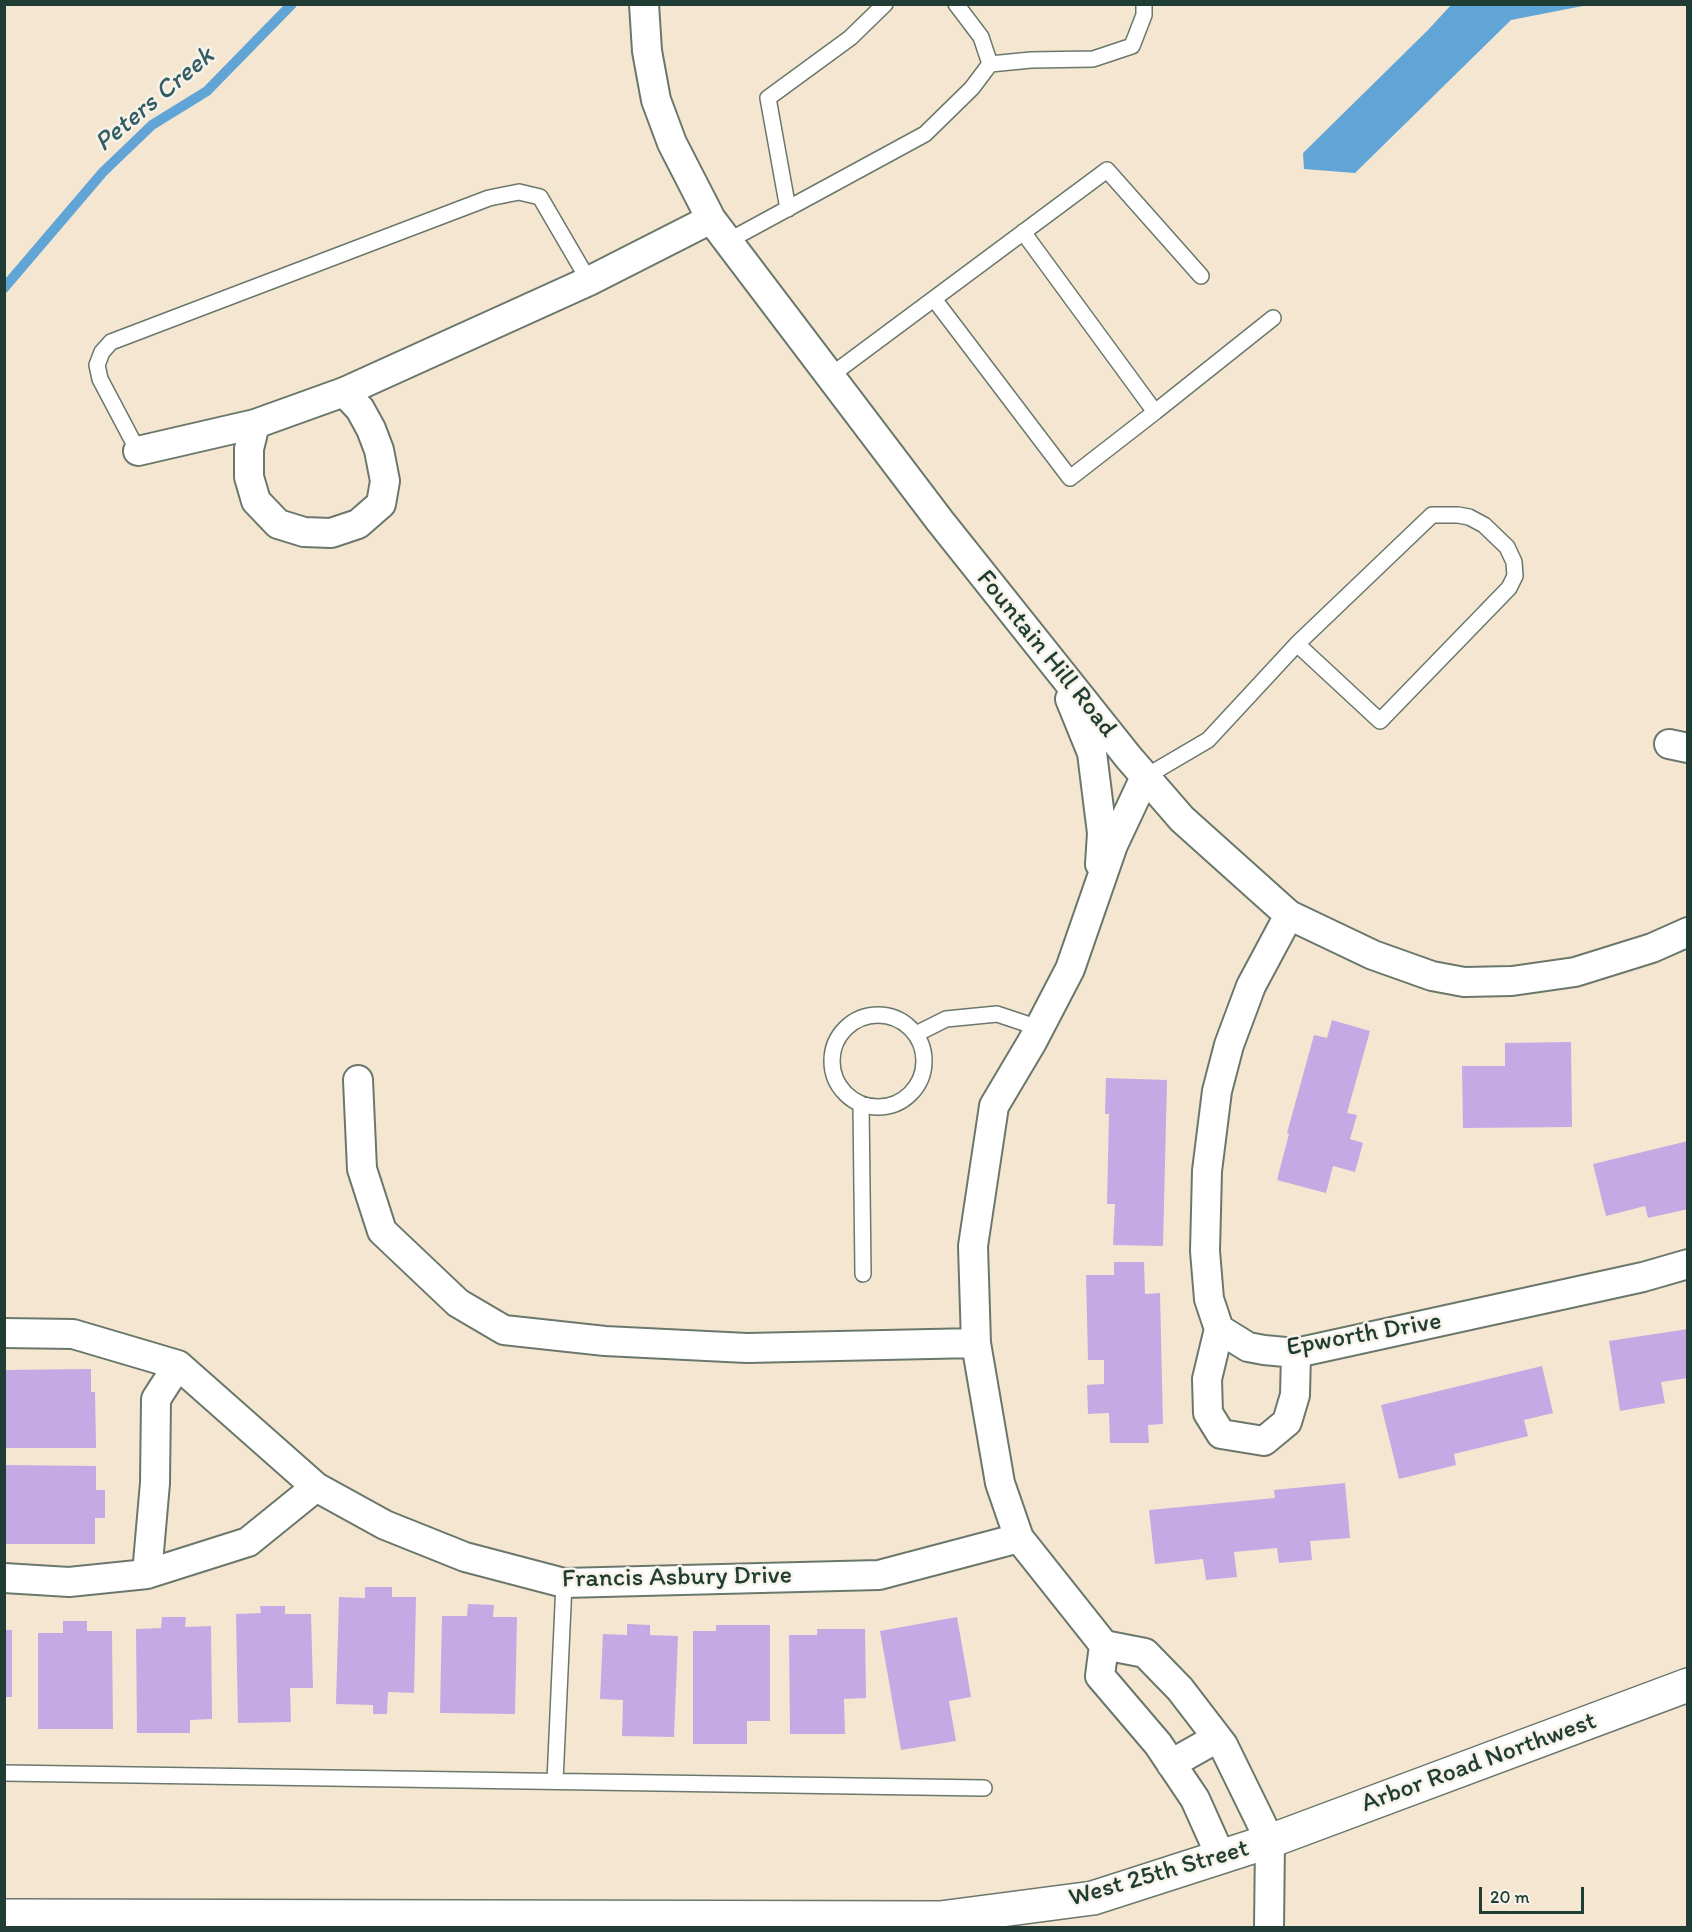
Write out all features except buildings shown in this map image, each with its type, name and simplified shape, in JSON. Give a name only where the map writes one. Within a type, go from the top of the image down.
[{"type":"street","name":"Fountain Hill Road","points":[[644,4],[647,51],[656,100],[672,143],[720,230],[940,521],[1145,777],[1182,819],[1289,915],[1373,954],[1432,976],[1464,982],[1512,981],[1575,972],[1652,948],[1688,932]]},
{"type":"street","points":[[138,451],[255,424],[344,392],[589,281],[720,230]]},
{"type":"street","points":[[255,424],[249,449],[249,477],[256,501],[278,524],[304,532],[331,533],[358,524],[381,504],[385,481],[379,450],[371,429],[360,409],[344,392]]},
{"type":"street","points":[[1058,669],[1092,753],[1102,833],[1098,887]]},
{"type":"street","points":[[1145,777],[1113,845],[1070,969],[994,1106],[973,1246],[976,1342],[1000,1483],[1018,1538],[1104,1645],[1145,1653],[1180,1689],[1223,1745],[1270,1841],[1269,1928]]},
{"type":"street","points":[[1289,915],[1251,986],[1229,1045],[1217,1091],[1207,1171],[1205,1251],[1209,1299],[1219,1329],[1207,1378],[1208,1413],[1221,1434],[1264,1441],[1287,1422],[1295,1395],[1296,1353]]},
{"type":"street","points":[[358,1080],[362,1169],[382,1231],[458,1303],[504,1330],[605,1341],[747,1348],[976,1342]]},
{"type":"street","name":"Epworth Drive","points":[[1219,1329],[1248,1347],[1296,1353],[1632,1279],[1688,1264]]},
{"type":"street","name":"Francis Asbury Drive","points":[[4,1333],[73,1334],[178,1365],[316,1487],[386,1525],[465,1557],[564,1583],[879,1575],[1018,1538]]},
{"type":"street","points":[[147,1574],[155,1484],[156,1399],[178,1365]]},
{"type":"street","points":[[4,1578],[69,1582],[147,1574],[248,1542],[316,1487]]},
{"type":"street","points":[[1104,1645],[1100,1676],[1158,1744],[1195,1799],[1221,1857]]},
{"type":"street","name":"Arbor Road Northwest","points":[[1270,1841],[1688,1685]]},
{"type":"street","points":[[1171,1764],[1217,1738]]},
{"type":"street","name":"West 25th Street","points":[[4,1916],[940,1918],[1093,1898],[1270,1841]]},
{"type":"lane","points":[[788,208],[768,98],[850,38],[885,4]]},
{"type":"lane","points":[[956,4],[981,37],[990,64]]},
{"type":"lane","points":[[720,230],[788,208],[925,134],[972,88],[990,64],[1031,60],[1093,59],[1132,46],[1144,15],[1144,4]]},
{"type":"lane","points":[[830,376],[1107,170],[1201,276]]},
{"type":"lane","points":[[138,451],[100,379],[97,365],[102,352],[111,342],[489,198],[519,192],[540,197],[589,281]]},
{"type":"lane","points":[[1023,232],[1155,412]]},
{"type":"lane","points":[[934,299],[1070,478],[1273,318]]},
{"type":"lane","points":[[1145,777],[1208,740],[1297,644],[1432,515],[1458,514],[1484,525],[1507,547],[1514,562],[1515,576],[1509,588],[1380,721],[1297,644]]},
{"type":"lane","points":[[875,1014],[891,1016],[905,1023],[916,1034],[923,1047],[925,1062],[922,1076],[915,1089],[904,1099],[891,1106],[876,1107],[861,1104],[849,1097],[838,1085],[832,1070],[832,1054],[837,1039],[846,1027],[860,1018],[875,1014]]},
{"type":"lane","points":[[916,1034],[946,1019],[997,1014],[1039,1028]]},
{"type":"lane","points":[[861,1104],[863,1274]]},
{"type":"lane","points":[[555,1781],[564,1583]]},
{"type":"lane","points":[[4,1773],[984,1788]]},
{"type":"water","points":[[1451,5],[1588,5],[1511,20],[1355,173],[1304,169],[1303,153]]},
{"type":"waterway","name":"Peters Creek","points":[[4,288],[103,172],[152,125],[207,91],[292,4]]}]
